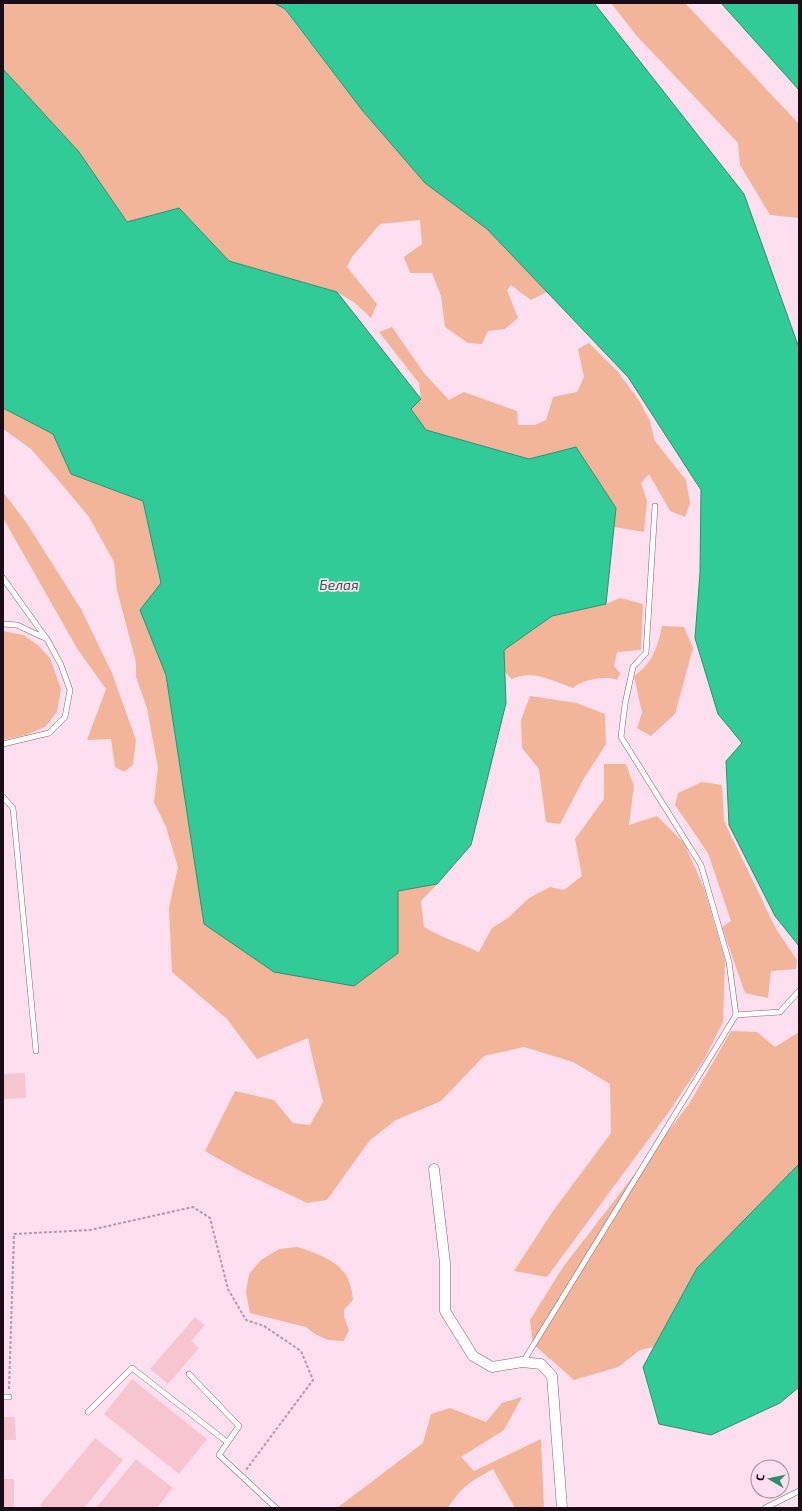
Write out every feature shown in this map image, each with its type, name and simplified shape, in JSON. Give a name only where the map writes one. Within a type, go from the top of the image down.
[{"type":"street","points":[[434,1169],[444,1263],[445,1311],[473,1356],[492,1367],[522,1362],[541,1364],[552,1376],[562,1508]]},
{"type":"lane","points":[[522,1362],[736,1015],[729,962],[701,865],[621,737],[625,704],[633,667],[646,653],[655,506]]},
{"type":"lane","points":[[3,578],[47,639],[61,665],[70,690],[65,718],[49,733],[3,744]]},
{"type":"lane","points":[[3,624],[17,625],[47,639]]},
{"type":"lane","points":[[3,797],[13,808],[36,1051]]},
{"type":"lane","points":[[736,1015],[780,1012],[799,991]]},
{"type":"lane","points":[[88,1412],[132,1368],[228,1442]]},
{"type":"lane","points":[[189,1374],[239,1426],[219,1456],[276,1508]]},
{"type":"lane","points":[[3,1397],[9,1397]]},
{"type":"lane","points":[[765,1508],[799,1491]]},
{"type":"path","points":[[9,1397],[14,1234],[90,1230],[193,1207],[210,1218],[228,1289],[246,1320],[264,1326],[300,1351],[313,1380],[242,1476]]},
{"type":"shaded area","points":[[3,3],[274,3],[284,9],[362,110],[425,183],[487,229],[547,292],[531,300],[511,285],[507,290],[518,318],[505,329],[488,331],[482,344],[468,343],[445,327],[441,296],[432,273],[410,273],[404,257],[422,244],[420,220],[380,224],[352,257],[347,267],[377,304],[371,318],[355,303],[337,292],[229,261],[179,208],[127,222],[79,152],[3,69]]},
{"type":"shaded area","points":[[611,3],[685,3],[799,124],[799,218],[770,215],[740,165],[738,143],[636,35]]},
{"type":"shaded area","points":[[392,327],[424,373],[449,400],[464,392],[517,411],[518,425],[535,425],[546,420],[553,397],[577,392],[584,377],[578,349],[589,343],[618,372],[640,402],[650,421],[655,441],[686,480],[690,503],[685,517],[670,511],[649,474],[641,483],[647,501],[644,532],[614,527],[616,508],[576,447],[529,459],[426,430],[411,408],[421,399],[419,383],[379,332]]},
{"type":"shaded area","points":[[3,408],[53,434],[71,474],[143,501],[161,583],[140,610],[166,675],[398,953],[398,891],[437,884],[421,901],[424,927],[479,952],[492,928],[508,918],[529,898],[550,887],[564,890],[582,876],[575,839],[604,799],[604,764],[626,764],[634,786],[629,825],[657,816],[684,843],[704,888],[725,960],[723,1022],[704,1060],[668,1113],[547,1277],[514,1271],[553,1211],[611,1133],[610,1084],[573,1062],[524,1047],[484,1056],[441,1101],[396,1120],[370,1140],[327,1200],[307,1203],[242,1172],[205,1151],[235,1091],[274,1100],[293,1123],[310,1125],[323,1102],[308,1038],[257,1059],[227,1019],[172,972],[169,908],[178,867],[166,827],[154,802],[158,768],[147,708],[136,677],[136,662],[117,590],[114,562],[89,517],[59,481],[31,449],[3,429]]},
{"type":"shaded area","points":[[3,492],[26,522],[81,609],[112,673],[136,740],[133,765],[124,772],[115,767],[111,739],[87,740],[106,689],[78,650],[3,518]]},
{"type":"shaded area","points":[[620,598],[643,604],[641,650],[617,652],[614,666],[620,673],[617,680],[607,678],[594,679],[573,688],[542,677],[527,675],[512,679],[505,672],[504,650],[552,616],[606,604]]},
{"type":"shaded area","points":[[662,626],[684,627],[693,648],[675,714],[651,736],[637,728],[642,713],[634,676],[650,660],[656,648]]},
{"type":"shaded area","points":[[3,631],[23,635],[38,645],[50,658],[61,689],[57,712],[45,727],[26,735],[3,740]]},
{"type":"shaded area","points":[[530,696],[577,703],[605,714],[606,744],[583,780],[560,824],[546,822],[539,769],[522,748],[521,720]]},
{"type":"shaded area","points":[[702,782],[722,785],[724,821],[776,929],[797,960],[796,969],[771,971],[768,998],[745,993],[722,927],[731,921],[708,853],[675,805],[678,793]]},
{"type":"shaded area","points":[[731,1031],[757,1032],[775,1047],[799,1032],[799,1164],[697,1268],[654,1347],[640,1350],[618,1367],[574,1380],[533,1344],[530,1320],[563,1267],[689,1104]]},
{"type":"shaded area","points":[[298,1247],[328,1259],[336,1264],[348,1278],[353,1300],[344,1310],[344,1317],[349,1330],[344,1341],[328,1340],[315,1334],[306,1327],[250,1313],[246,1292],[249,1274],[261,1260],[279,1249]]},
{"type":"shaded area","points":[[522,1397],[504,1430],[461,1457],[474,1471],[541,1439],[544,1508],[515,1508],[493,1469],[478,1477],[462,1489],[448,1508],[337,1508],[423,1443],[431,1414],[450,1408],[486,1422],[502,1403]]},
{"type":"water","points":[[274,3],[594,3],[744,194],[799,348],[799,946],[775,916],[729,825],[726,761],[742,743],[718,714],[695,638],[700,573],[701,490],[628,377],[487,229],[425,183],[362,110],[285,9]]},
{"type":"water","points":[[721,3],[799,3],[799,90]]},
{"type":"water","name":"Белая","points":[[3,69],[79,152],[127,222],[179,208],[229,261],[337,292],[421,399],[411,409],[426,430],[529,459],[576,447],[616,508],[606,604],[552,616],[504,650],[506,703],[471,845],[437,884],[398,891],[398,953],[354,986],[274,972],[204,924],[166,675],[140,610],[161,583],[143,501],[71,474],[53,434],[3,408]]},
{"type":"water","points":[[799,1164],[799,1387],[780,1403],[711,1435],[659,1424],[643,1367],[697,1268]]},
{"type":"building","points":[[25,1073],[26,1098],[3,1099],[3,1074]]},
{"type":"building","points":[[195,1317],[205,1325],[191,1341],[199,1348],[168,1384],[150,1369]]},
{"type":"building","points":[[132,1379],[207,1439],[179,1474],[104,1414]]},
{"type":"building","points":[[3,1417],[15,1417],[16,1440],[3,1440]]},
{"type":"building","points":[[95,1438],[123,1460],[84,1508],[44,1508],[40,1505]]},
{"type":"building","points":[[136,1459],[173,1488],[157,1508],[96,1508]]},
{"type":"building","points":[[3,1479],[14,1479],[14,1508],[3,1508]]}]
